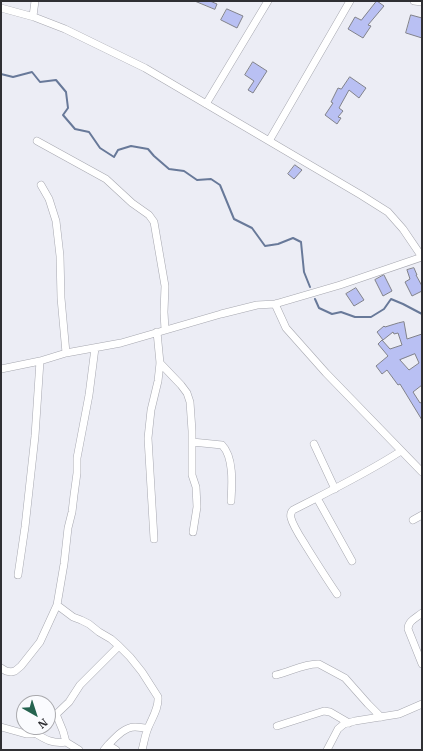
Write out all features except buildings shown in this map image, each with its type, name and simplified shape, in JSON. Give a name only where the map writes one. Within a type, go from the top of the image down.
[{"type":"street","points":[[33,16],[35,1]]},
{"type":"street","points":[[206,104],[268,1]]},
{"type":"street","points":[[269,140],[350,1]]},
{"type":"street","points":[[414,1],[422,2]]},
{"type":"street","points":[[1,8],[33,16],[65,29],[145,68],[362,195],[388,212],[403,229],[422,257],[340,285],[276,304],[256,305],[121,343],[66,353],[40,361],[1,369]]},
{"type":"street","points":[[36,141],[106,179],[132,203],[149,215],[154,222],[165,286],[165,330]]},
{"type":"street","points":[[41,184],[49,198],[56,221],[60,256],[61,298],[66,353]]},
{"type":"street","points":[[276,304],[286,328],[291,335],[422,472]]},
{"type":"street","points":[[154,539],[148,438],[151,410],[158,382],[160,363],[157,332]]},
{"type":"street","points":[[1,668],[11,672],[15,671],[21,666],[40,642],[57,605],[68,528],[72,512],[77,473],[77,458],[88,402],[95,348]]},
{"type":"street","points":[[18,575],[35,436],[40,361]]},
{"type":"street","points":[[160,363],[181,385],[187,393],[190,402],[192,431],[192,475],[196,487],[197,507],[193,532]]},
{"type":"street","points":[[192,442],[222,445],[225,449],[228,456],[232,477],[231,501]]},
{"type":"street","points":[[314,444],[335,489]]},
{"type":"street","points":[[337,594],[300,537],[290,514],[293,510],[335,489],[401,451]]},
{"type":"street","points":[[317,498],[352,561]]},
{"type":"street","points":[[413,520],[422,515]]},
{"type":"street","points":[[57,605],[73,618],[89,624],[119,646],[130,657],[158,697],[159,701],[148,728],[142,750]]},
{"type":"street","points":[[422,614],[410,622],[408,629],[422,664]]},
{"type":"street","points":[[66,742],[56,714],[69,702],[80,685],[119,646]]},
{"type":"street","points":[[276,675],[284,674],[309,665],[319,664],[345,678],[381,717]]},
{"type":"street","points":[[327,750],[338,729],[344,724],[399,714],[422,704]]},
{"type":"street","points":[[277,726],[324,711],[330,712],[349,723]]},
{"type":"street","points":[[1,727],[16,731]]},
{"type":"street","points":[[106,748],[120,733],[127,729],[133,727],[148,728]]},
{"type":"street","points":[[38,735],[47,740],[59,743],[66,742],[79,750]]},
{"type":"street","points":[[106,748],[116,750]]},
{"type":"waterway","points":[[1,74],[13,77],[32,72],[40,82],[56,80],[66,92],[68,108],[63,115],[75,129],[89,132],[100,148],[114,157],[118,150],[131,146],[148,149],[169,169],[184,171],[197,180],[211,179],[220,185],[234,219],[252,228],[265,246],[278,244],[293,238],[301,242],[304,272],[310,287]]},
{"type":"waterway","points":[[315,299],[319,308],[332,314],[341,312],[355,317],[371,317],[384,309],[391,299],[422,314]]}]
